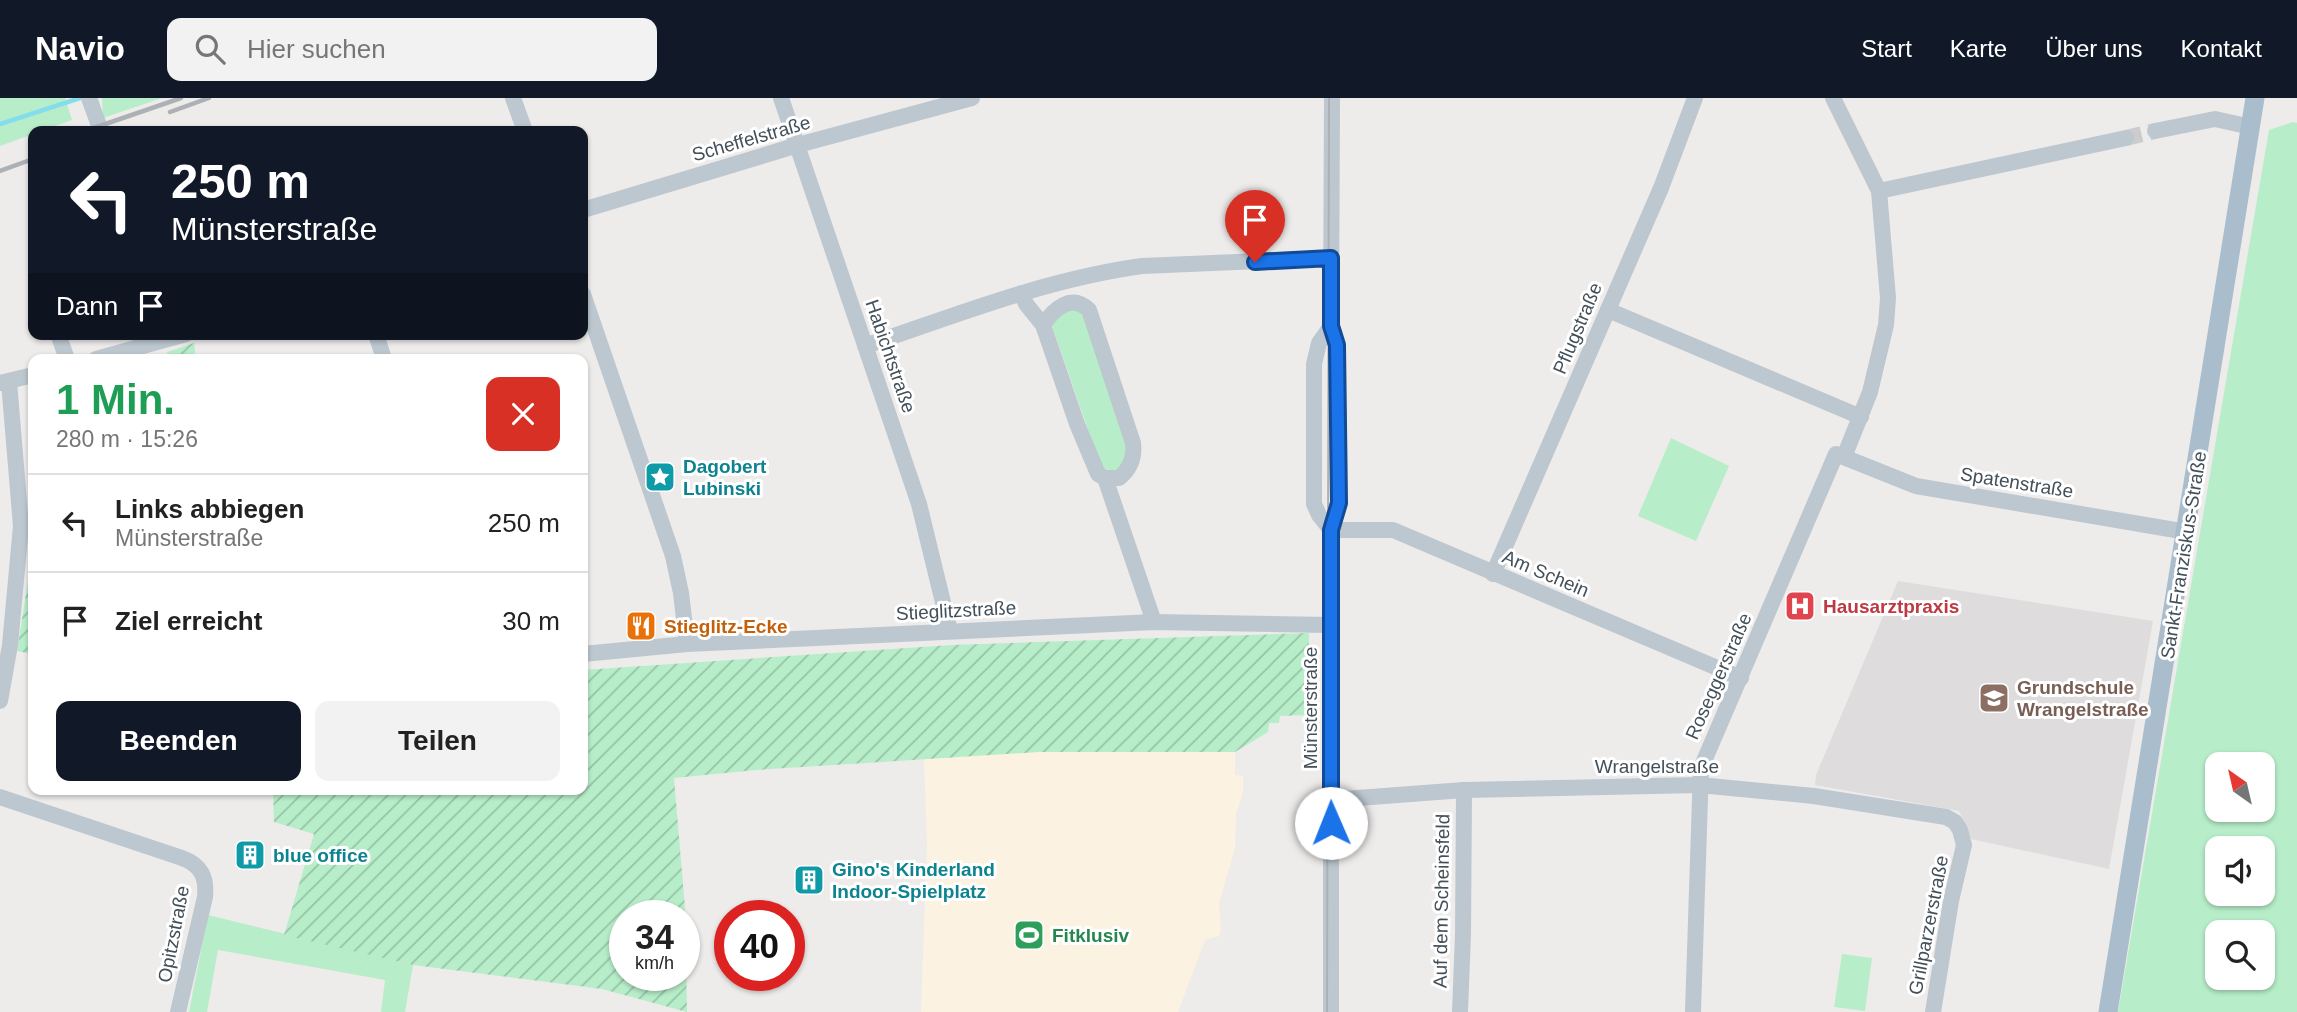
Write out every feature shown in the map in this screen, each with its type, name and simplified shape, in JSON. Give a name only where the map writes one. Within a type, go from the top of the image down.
[{"type":"main road","name":"Sankt-Franziskus-Straße","points":[[2108,1012],[2255,98]]},
{"type":"street","points":[[513,98],[523,126]]},
{"type":"street","name":"Habichtstraße","points":[[781,98],[919,504],[950,631]]},
{"type":"street","name":"Scheffelstraße","points":[[588,208],[954,100],[972,98]]},
{"type":"street","name":"Münsterstraße","points":[[1331,1012],[1331,530],[1339,503],[1337,345],[1331,326],[1332,98]]},
{"type":"street","name":"Pflugstraße","points":[[1493,574],[1661,188],[1695,98]]},
{"type":"street","points":[[1833,98],[1879,191],[1888,298],[1886,325],[1870,392],[1861,417],[1840,455]]},
{"type":"street","points":[[91,105],[99,126]]},
{"type":"street","points":[[2155,131],[2215,119],[2251,127]]},
{"type":"street","points":[[1879,191],[2126,138]]},
{"type":"street","points":[[865,346],[1022,293],[1142,266],[1331,258]]},
{"type":"street","points":[[1022,293],[1026,304],[1043,325],[1077,424],[1098,474],[1105,478],[1119,478],[1126,472],[1134,452],[1130,431],[1080,278]]},
{"type":"street","points":[[1043,325],[1050,315],[1065,303],[1080,304],[1089,310]]},
{"type":"street","points":[[588,308],[673,555],[687,644]]},
{"type":"street","points":[[1608,310],[1861,417]]},
{"type":"street","name":"Münsterstraße","points":[[1331,326],[1315,357],[1314,392],[1314,504],[1331,530]]},
{"type":"street","points":[[114,354],[163,340]]},
{"type":"street","points":[[0,701],[21,526],[4,383],[28,376]]},
{"type":"street","name":"Spatenstraße","points":[[1840,455],[1916,486],[2187,532]]},
{"type":"street","name":"Roseggerstraße","points":[[1693,1012],[1701,768],[1840,455]]},
{"type":"street","points":[[1105,478],[1154,622]]},
{"type":"street","name":"Am Schein","points":[[1331,530],[1393,530],[1741,678]]},
{"type":"street","name":"Stieglitzstraße","points":[[588,654],[687,644],[1154,622],[1331,625]]},
{"type":"street","name":"Wrangelstraße","points":[[1331,800],[1464,790],[1699,785],[1814,796],[1946,817],[1955,822],[1964,845]]},
{"type":"street","name":"Auf dem Scheinsfeld","points":[[1460,1012],[1464,934],[1464,790]]},
{"type":"street","name":"Opitzstraße","points":[[0,797],[182,858],[202,872],[206,886],[205,897],[178,1012]]},
{"type":"street","name":"Grillparzerstraße","points":[[1933,1012],[1951,901],[1964,845]]},
{"type":"shaded area","name":"Grundschule Wrangelstraße","points":[[1898,581],[2153,621],[2109,869],[1971,839],[1959,811],[1815,785],[1816,775]]},
{"type":"shaded area","points":[[1039,752],[1235,752],[1235,775],[1243,776],[1243,793],[1236,814],[1235,848],[1219,904],[1221,930],[1219,936],[1205,940],[1178,1012],[921,1012],[927,845],[924,758]]},
{"type":"green space","points":[[0,98],[65,98],[72,120],[55,126],[28,126],[28,136],[0,146]]},
{"type":"green space","points":[[102,98],[162,98],[103,118]]},
{"type":"green space","points":[[2293,122],[2297,123],[2297,1012],[2118,1012],[2269,130]]},
{"type":"green space","points":[[1074,309],[1083,314],[1128,449],[1122,467],[1114,472],[1101,467],[1052,326],[1060,315]]},
{"type":"green space","points":[[194,343],[195,354],[167,352]]},
{"type":"green space","points":[[1671,438],[1729,466],[1696,541],[1638,516]]},
{"type":"green space","points":[[28,582],[28,653],[17,651]]},
{"type":"green space","points":[[1309,633],[1308,715],[1280,716],[1279,723],[1269,723],[1268,732],[1235,752],[1039,752],[756,770],[674,778],[684,900],[609,900],[609,991],[413,965],[284,935],[314,834],[274,822],[273,795],[588,795],[588,670],[952,645]]},
{"type":"green space","points":[[208,915],[413,965],[405,1012],[381,1012],[385,980],[218,950],[207,1012],[189,1012]]},
{"type":"green space","points":[[1842,954],[1872,958],[1865,1011],[1834,1007]]},
{"type":"green space","points":[[609,991],[687,991],[687,1012]]},
{"type":"waterway","points":[[0,124],[80,98]]},
{"type":"tunnel","points":[[2126,138],[2155,131]]},
{"type":"tram line","points":[[1327,1012],[1329,98]]},
{"type":"railway","points":[[100,126],[181,98]]},
{"type":"railway","points":[[170,112],[209,98]]},
{"type":"railway","points":[[0,171],[28,161]]},
{"type":"place","name":"Dagobert Lubinski","points":[[660,477]]},
{"type":"place","name":"Hausarztpraxis","points":[[1800,606]]},
{"type":"place","name":"Stieglitz-Ecke","points":[[641,626]]},
{"type":"place","name":"Grundschule Wrangelstraße","points":[[1994,698]]},
{"type":"place","name":"blue office","points":[[250,855]]},
{"type":"place","name":"Gino's Kinderland Indoor-Spielplatz","points":[[809,880]]},
{"type":"place","name":"Fitklusiv","points":[[1029,935]]},
{"type":"route","points":[[1255,262],[1331,258],[1331,326],[1337,345],[1339,503],[1331,530],[1331,823]]}]
